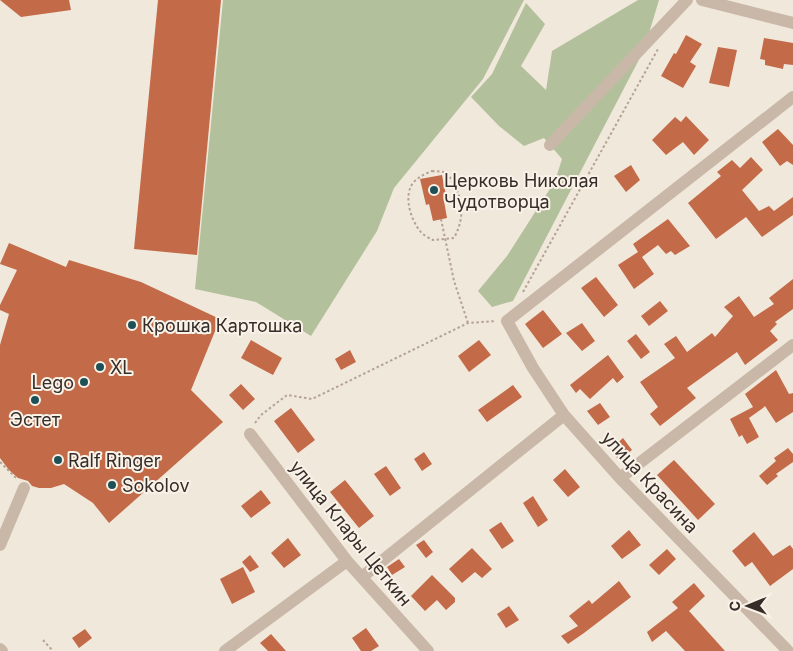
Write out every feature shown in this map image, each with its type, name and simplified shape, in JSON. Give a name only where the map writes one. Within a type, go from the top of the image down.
[{"type":"street","points":[[550,145],[687,0]]},
{"type":"street","points":[[702,0],[793,23]]},
{"type":"street","points":[[507,321],[793,96]]},
{"type":"street","name":"улица Красина","points":[[507,321],[532,368],[564,415],[620,478],[788,651]]},
{"type":"street","points":[[620,478],[793,345]]},
{"type":"street","points":[[362,577],[564,415]]},
{"type":"street","name":"улица Клары Цеткин","points":[[250,434],[347,561],[428,651]]},
{"type":"street","points":[[0,545],[24,488]]},
{"type":"street","points":[[225,651],[347,561]]},
{"type":"path","points":[[521,296],[658,49]]},
{"type":"path","points":[[432,171],[446,172],[456,185],[462,206],[458,232],[454,238],[445,240],[432,240],[421,232],[413,219],[410,205],[409,195],[412,184],[421,176],[432,171]]},
{"type":"path","points":[[441,219],[454,281],[468,323]]},
{"type":"path","points":[[250,434],[261,415],[287,395],[312,399],[468,323],[507,321]]},
{"type":"path","points":[[0,462],[13,476],[25,485],[24,488]]},
{"type":"path","points":[[43,640],[53,651]]},
{"type":"green space","points":[[223,0],[524,0],[483,79],[394,188],[377,231],[311,336],[256,302],[195,289]]},
{"type":"green space","points":[[638,0],[659,0],[644,50],[513,301],[492,307],[478,291],[507,256],[555,181],[562,159],[544,138],[524,146],[499,126],[471,97],[492,74],[526,3],[545,24],[521,66],[546,90],[552,51]]},
{"type":"building","points":[[0,0],[69,0],[71,10],[21,17]]},
{"type":"building","points":[[158,0],[221,0],[197,255],[134,249]]},
{"type":"building","points":[[686,35],[702,44],[690,62],[696,66],[683,88],[661,76]]},
{"type":"building","points":[[764,38],[793,43],[793,65],[784,64],[783,69],[765,65],[765,60],[760,59]]},
{"type":"building","points":[[718,47],[737,50],[729,87],[709,83]]},
{"type":"building","points":[[686,116],[709,140],[694,155],[683,142],[666,155],[652,140],[675,117],[681,122]]},
{"type":"building","points":[[778,129],[793,145],[793,165],[787,161],[780,166],[762,142]]},
{"type":"building","points":[[751,157],[763,170],[742,190],[759,211],[769,206],[774,211],[793,197],[793,215],[762,237],[746,217],[716,239],[688,203],[721,176],[717,172],[732,160],[740,168]]},
{"type":"building","points":[[631,165],[640,180],[626,192],[614,176]]},
{"type":"building","name":"Церковь Николая Чудотворца","points":[[442,175],[447,200],[444,201],[447,218],[433,221],[429,204],[426,205],[420,179]]},
{"type":"building","points":[[668,219],[690,246],[675,255],[671,251],[666,254],[658,245],[642,257],[654,274],[634,289],[618,265],[638,252],[633,244]]},
{"type":"building","name":"XL","points":[[9,243],[66,267],[69,260],[141,282],[220,319],[191,390],[223,422],[109,523],[93,503],[64,484],[51,488],[32,486],[28,481],[18,478],[0,458],[0,345],[9,314],[0,310],[0,305],[17,270],[0,264]]},
{"type":"building","points":[[596,277],[618,305],[604,317],[581,288]]},
{"type":"building","points":[[793,279],[793,309],[775,322],[777,324],[770,331],[778,340],[745,365],[737,352],[687,388],[696,398],[660,426],[650,414],[658,407],[640,382],[675,358],[664,344],[676,336],[687,352],[712,333],[715,337],[733,316],[724,307],[739,296],[754,317],[774,304],[769,298]]},
{"type":"building","points":[[660,301],[668,311],[649,326],[641,316]]},
{"type":"building","points":[[543,310],[562,334],[543,348],[525,324]]},
{"type":"building","points":[[582,323],[595,341],[582,351],[566,333]]},
{"type":"building","points":[[636,334],[650,352],[641,359],[627,341]]},
{"type":"building","points":[[251,340],[282,358],[273,375],[241,358]]},
{"type":"building","points":[[479,340],[491,355],[469,372],[458,356]]},
{"type":"building","points":[[350,350],[356,362],[341,370],[335,359]]},
{"type":"building","points":[[608,355],[624,377],[617,383],[613,378],[590,399],[580,389],[576,393],[570,385]]},
{"type":"building","points":[[776,370],[789,394],[793,393],[793,412],[776,423],[765,406],[749,418],[759,437],[747,444],[742,435],[739,437],[730,419],[753,407],[745,394]]},
{"type":"building","points":[[241,384],[255,399],[243,410],[229,395]]},
{"type":"building","points":[[513,385],[522,397],[487,422],[478,410]]},
{"type":"building","points":[[600,403],[610,417],[598,425],[587,411]]},
{"type":"building","points":[[291,408],[315,440],[298,453],[274,421]]},
{"type":"building","points":[[623,438],[632,450],[619,460],[610,450]]},
{"type":"building","points":[[788,448],[793,454],[793,462],[776,474],[778,476],[767,485],[759,476],[776,461],[774,458]]},
{"type":"building","points":[[424,452],[432,464],[422,471],[414,459]]},
{"type":"building","points":[[674,460],[715,504],[698,520],[657,475]]},
{"type":"building","points":[[386,466],[401,488],[390,496],[374,474]]},
{"type":"building","points":[[565,469],[580,487],[568,497],[553,480]]},
{"type":"building","points":[[345,480],[374,516],[359,528],[330,492]]},
{"type":"building","points":[[261,490],[271,503],[251,518],[241,506]]},
{"type":"building","points":[[533,496],[548,520],[538,527],[523,503]]},
{"type":"building","points":[[501,522],[514,541],[502,549],[489,530]]},
{"type":"building","points":[[629,530],[641,545],[622,559],[611,546]]},
{"type":"building","points":[[754,532],[773,556],[790,545],[793,549],[793,569],[770,586],[752,562],[745,567],[732,551]]},
{"type":"building","points":[[288,538],[301,555],[284,568],[271,553]]},
{"type":"building","points":[[424,540],[433,552],[426,558],[416,545]]},
{"type":"building","points":[[472,548],[492,569],[482,578],[475,572],[462,583],[449,569]]},
{"type":"building","points":[[667,549],[676,559],[659,575],[649,565]]},
{"type":"building","points":[[250,555],[259,567],[250,572],[242,562]]},
{"type":"building","points":[[399,559],[405,567],[392,575],[387,567]]},
{"type":"building","points":[[243,567],[255,592],[232,604],[220,579]]},
{"type":"building","points":[[432,575],[455,598],[455,602],[446,610],[437,600],[425,611],[411,596]]},
{"type":"building","points":[[619,581],[631,597],[568,644],[561,636],[578,626],[569,616],[589,600],[592,604]]},
{"type":"building","points":[[694,583],[705,596],[689,611],[725,651],[685,651],[666,631],[652,642],[647,632],[678,608],[672,602]]},
{"type":"building","points":[[509,606],[519,620],[506,628],[497,614]]},
{"type":"building","points":[[366,628],[379,646],[371,651],[361,651],[352,638]]},
{"type":"building","points":[[85,629],[92,638],[79,648],[72,638]]},
{"type":"building","points":[[271,634],[286,651],[268,651],[260,643]]},
{"type":"place","name":"Церковь Николая Чудотворца","points":[[434,190]]},
{"type":"place","name":"Крошка Картошка","points":[[132,325]]},
{"type":"place","name":"XL","points":[[100,367]]},
{"type":"place","name":"Lego","points":[[84,382]]},
{"type":"place","name":"Эстет","points":[[35,400]]},
{"type":"place","name":"Ralf Ringer","points":[[58,460]]},
{"type":"place","name":"Sokolov","points":[[112,485]]}]
